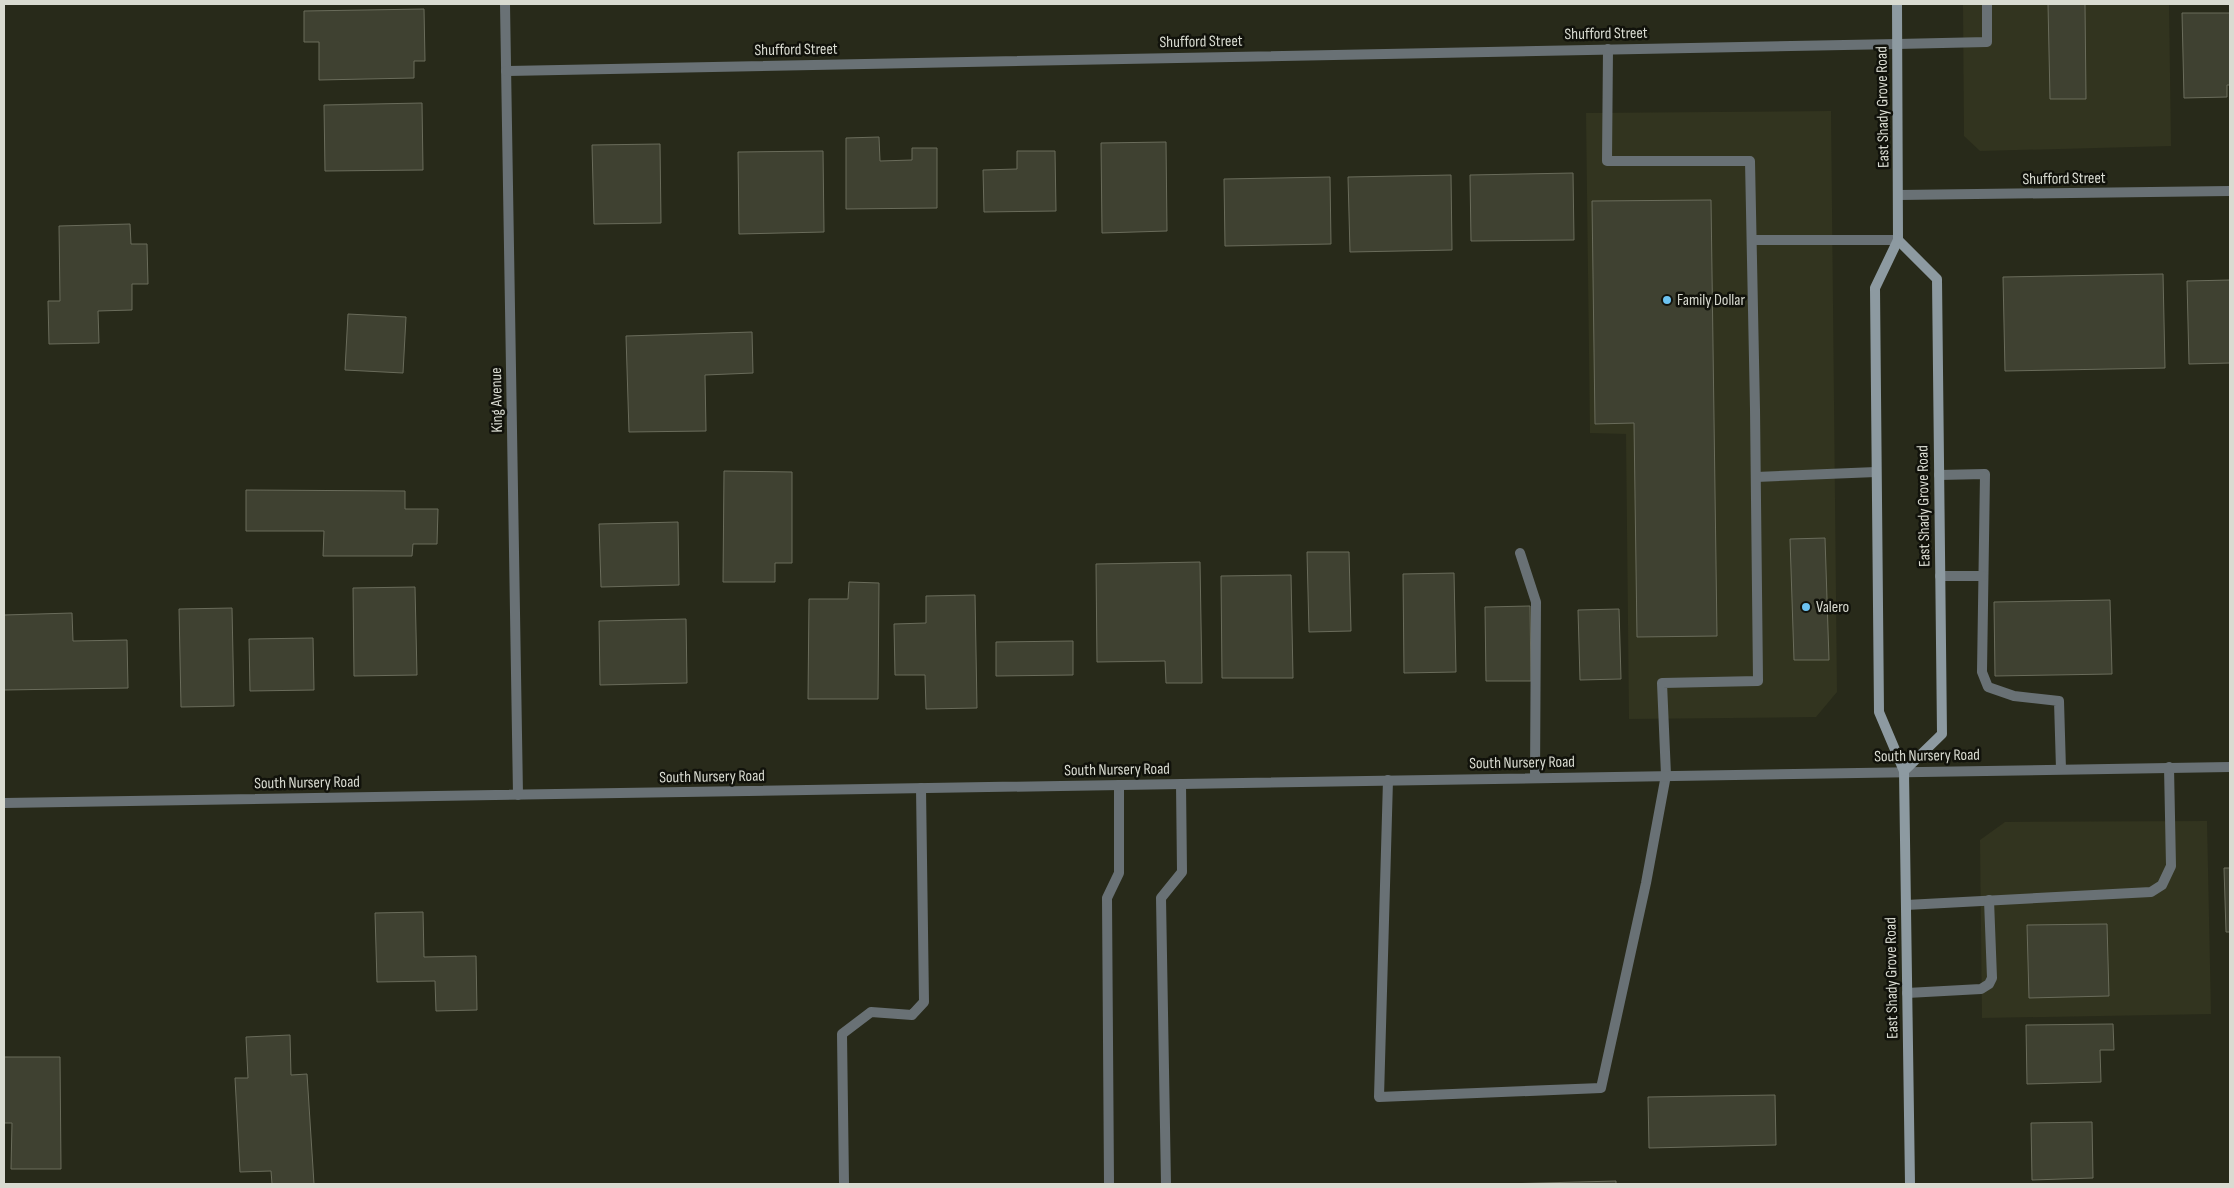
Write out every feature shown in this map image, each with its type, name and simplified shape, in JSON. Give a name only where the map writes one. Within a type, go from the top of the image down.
[{"type":"main road","name":"East Shady Grove Road","points":[[1897,4],[1898,240],[1875,288],[1876,472],[1879,712],[1904,771],[1910,1184]]},
{"type":"main road","name":"East Shady Grove Road","points":[[1898,240],[1937,278],[1942,734],[1904,771]]},
{"type":"street","name":"King Avenue","points":[[505,4],[518,795]]},
{"type":"street","name":"Shufford Street","points":[[506,71],[1987,42],[1987,4]]},
{"type":"street","points":[[1388,780],[1379,1097],[1601,1088],[1646,883],[1666,775],[1662,683],[1758,681],[1750,161],[1607,161],[1608,50]]},
{"type":"street","name":"Shufford Street","points":[[1898,195],[2230,191]]},
{"type":"street","points":[[1752,240],[1898,240]]},
{"type":"street","points":[[1756,477],[1876,472]]},
{"type":"street","points":[[1939,475],[1985,474],[1982,672],[1988,687],[2014,696],[2059,701],[2061,769]]},
{"type":"street","points":[[1520,553],[1536,602],[1535,778]]},
{"type":"street","points":[[1940,576],[1984,576]]},
{"type":"street","name":"South Nursery Road","points":[[4,802],[2230,767]]},
{"type":"street","points":[[1906,905],[2151,892],[2162,885],[2172,866],[2168,768]]},
{"type":"street","points":[[1166,1184],[1161,898],[1182,872],[1181,784]]},
{"type":"street","points":[[1110,1184],[1107,898],[1119,873],[1119,785]]},
{"type":"street","points":[[844,1184],[842,1034],[871,1012],[912,1015],[924,1002],[921,788]]},
{"type":"street","points":[[1907,993],[1981,989],[1989,984],[1992,978],[1989,900]]},
{"type":"shaded area","points":[[1963,4],[2169,4],[2171,146],[1980,151],[1964,136]]},
{"type":"shaded area","points":[[1831,111],[1837,692],[1816,717],[1629,719],[1626,434],[1590,433],[1586,113]]},
{"type":"shaded area","points":[[2207,821],[2211,1014],[1982,1018],[1980,840],[2005,822]]},
{"type":"building","points":[[2048,4],[2085,4],[2086,99],[2050,99]]},
{"type":"building","points":[[424,9],[425,61],[414,61],[414,78],[319,80],[319,42],[304,42],[304,11]]},
{"type":"building","points":[[2182,13],[2230,13],[2230,85],[2227,85],[2227,97],[2184,98]]},
{"type":"building","points":[[422,103],[423,170],[325,171],[324,105]]},
{"type":"building","points":[[879,137],[880,161],[912,160],[912,148],[937,148],[937,208],[846,209],[846,138]]},
{"type":"building","points":[[1166,142],[1167,231],[1102,233],[1101,143]]},
{"type":"building","points":[[660,144],[661,223],[594,224],[592,145]]},
{"type":"building","points":[[823,151],[824,232],[739,234],[738,152]]},
{"type":"building","points":[[1017,151],[1055,151],[1056,211],[984,212],[983,170],[1017,169]]},
{"type":"building","points":[[1573,173],[1574,240],[1471,241],[1470,175]]},
{"type":"building","points":[[1451,175],[1452,250],[1350,252],[1348,177]]},
{"type":"building","points":[[1330,177],[1331,244],[1225,246],[1224,179]]},
{"type":"building","points":[[1711,200],[1717,636],[1637,637],[1634,423],[1595,424],[1592,201]]},
{"type":"building","points":[[130,224],[131,244],[147,244],[148,284],[132,284],[132,310],[98,311],[99,343],[49,344],[48,301],[60,301],[59,226]]},
{"type":"building","points":[[2163,274],[2165,368],[2005,371],[2003,277]]},
{"type":"building","points":[[2230,280],[2230,363],[2189,364],[2187,281]]},
{"type":"building","points":[[348,314],[406,317],[403,373],[345,370]]},
{"type":"building","points":[[752,332],[753,373],[705,375],[706,431],[629,432],[626,336]]},
{"type":"building","points":[[724,471],[792,472],[792,563],[775,563],[775,582],[723,582]]},
{"type":"building","points":[[246,490],[405,491],[405,509],[438,509],[437,544],[413,544],[412,556],[323,556],[324,531],[246,531]]},
{"type":"building","points":[[678,522],[679,585],[601,587],[599,524]]},
{"type":"building","points":[[1825,538],[1829,660],[1794,660],[1790,539]]},
{"type":"building","points":[[1307,552],[1349,552],[1351,631],[1309,632]]},
{"type":"building","points":[[1200,562],[1202,683],[1166,683],[1165,661],[1097,662],[1096,564]]},
{"type":"building","points":[[1454,573],[1456,672],[1404,673],[1403,574]]},
{"type":"building","points":[[1291,575],[1293,678],[1222,678],[1221,576]]},
{"type":"building","points":[[849,582],[879,583],[878,699],[808,699],[809,599],[848,599]]},
{"type":"building","points":[[415,587],[417,675],[354,676],[353,588]]},
{"type":"building","points":[[975,595],[977,708],[926,709],[925,675],[895,675],[894,624],[926,623],[926,596]]},
{"type":"building","points":[[2110,600],[2112,674],[1995,676],[1994,602]]},
{"type":"building","points":[[1530,606],[1531,681],[1486,681],[1485,607]]},
{"type":"building","points":[[232,608],[234,706],[181,707],[179,609]]},
{"type":"building","points":[[1619,609],[1621,679],[1580,680],[1578,610]]},
{"type":"building","points":[[72,613],[73,641],[127,640],[128,688],[4,690],[4,615]]},
{"type":"building","points":[[686,619],[687,683],[600,685],[599,621]]},
{"type":"building","points":[[313,638],[314,690],[250,691],[249,639]]},
{"type":"building","points":[[1073,641],[1073,675],[996,676],[996,642]]},
{"type":"building","points":[[2224,868],[2230,868],[2230,932],[2226,932]]},
{"type":"building","points":[[423,912],[424,957],[476,956],[477,1010],[436,1011],[435,981],[377,982],[375,913]]},
{"type":"building","points":[[2107,924],[2109,996],[2029,998],[2027,925]]},
{"type":"building","points":[[2113,1024],[2114,1050],[2100,1050],[2101,1082],[2027,1084],[2026,1025]]},
{"type":"building","points":[[290,1035],[291,1075],[307,1074],[314,1184],[272,1184],[271,1171],[240,1172],[235,1078],[248,1078],[246,1037]]},
{"type":"building","points":[[4,1057],[60,1057],[61,1169],[11,1169],[12,1123],[4,1123]]},
{"type":"building","points":[[1775,1095],[1776,1145],[1649,1148],[1648,1097]]},
{"type":"building","points":[[2092,1122],[2093,1178],[2032,1180],[2031,1123]]},
{"type":"building","points":[[1616,1181],[1616,1184],[1503,1184]]},
{"type":"place","name":"Family Dollar","points":[[1667,300]]},
{"type":"place","name":"Valero","points":[[1806,607]]}]
